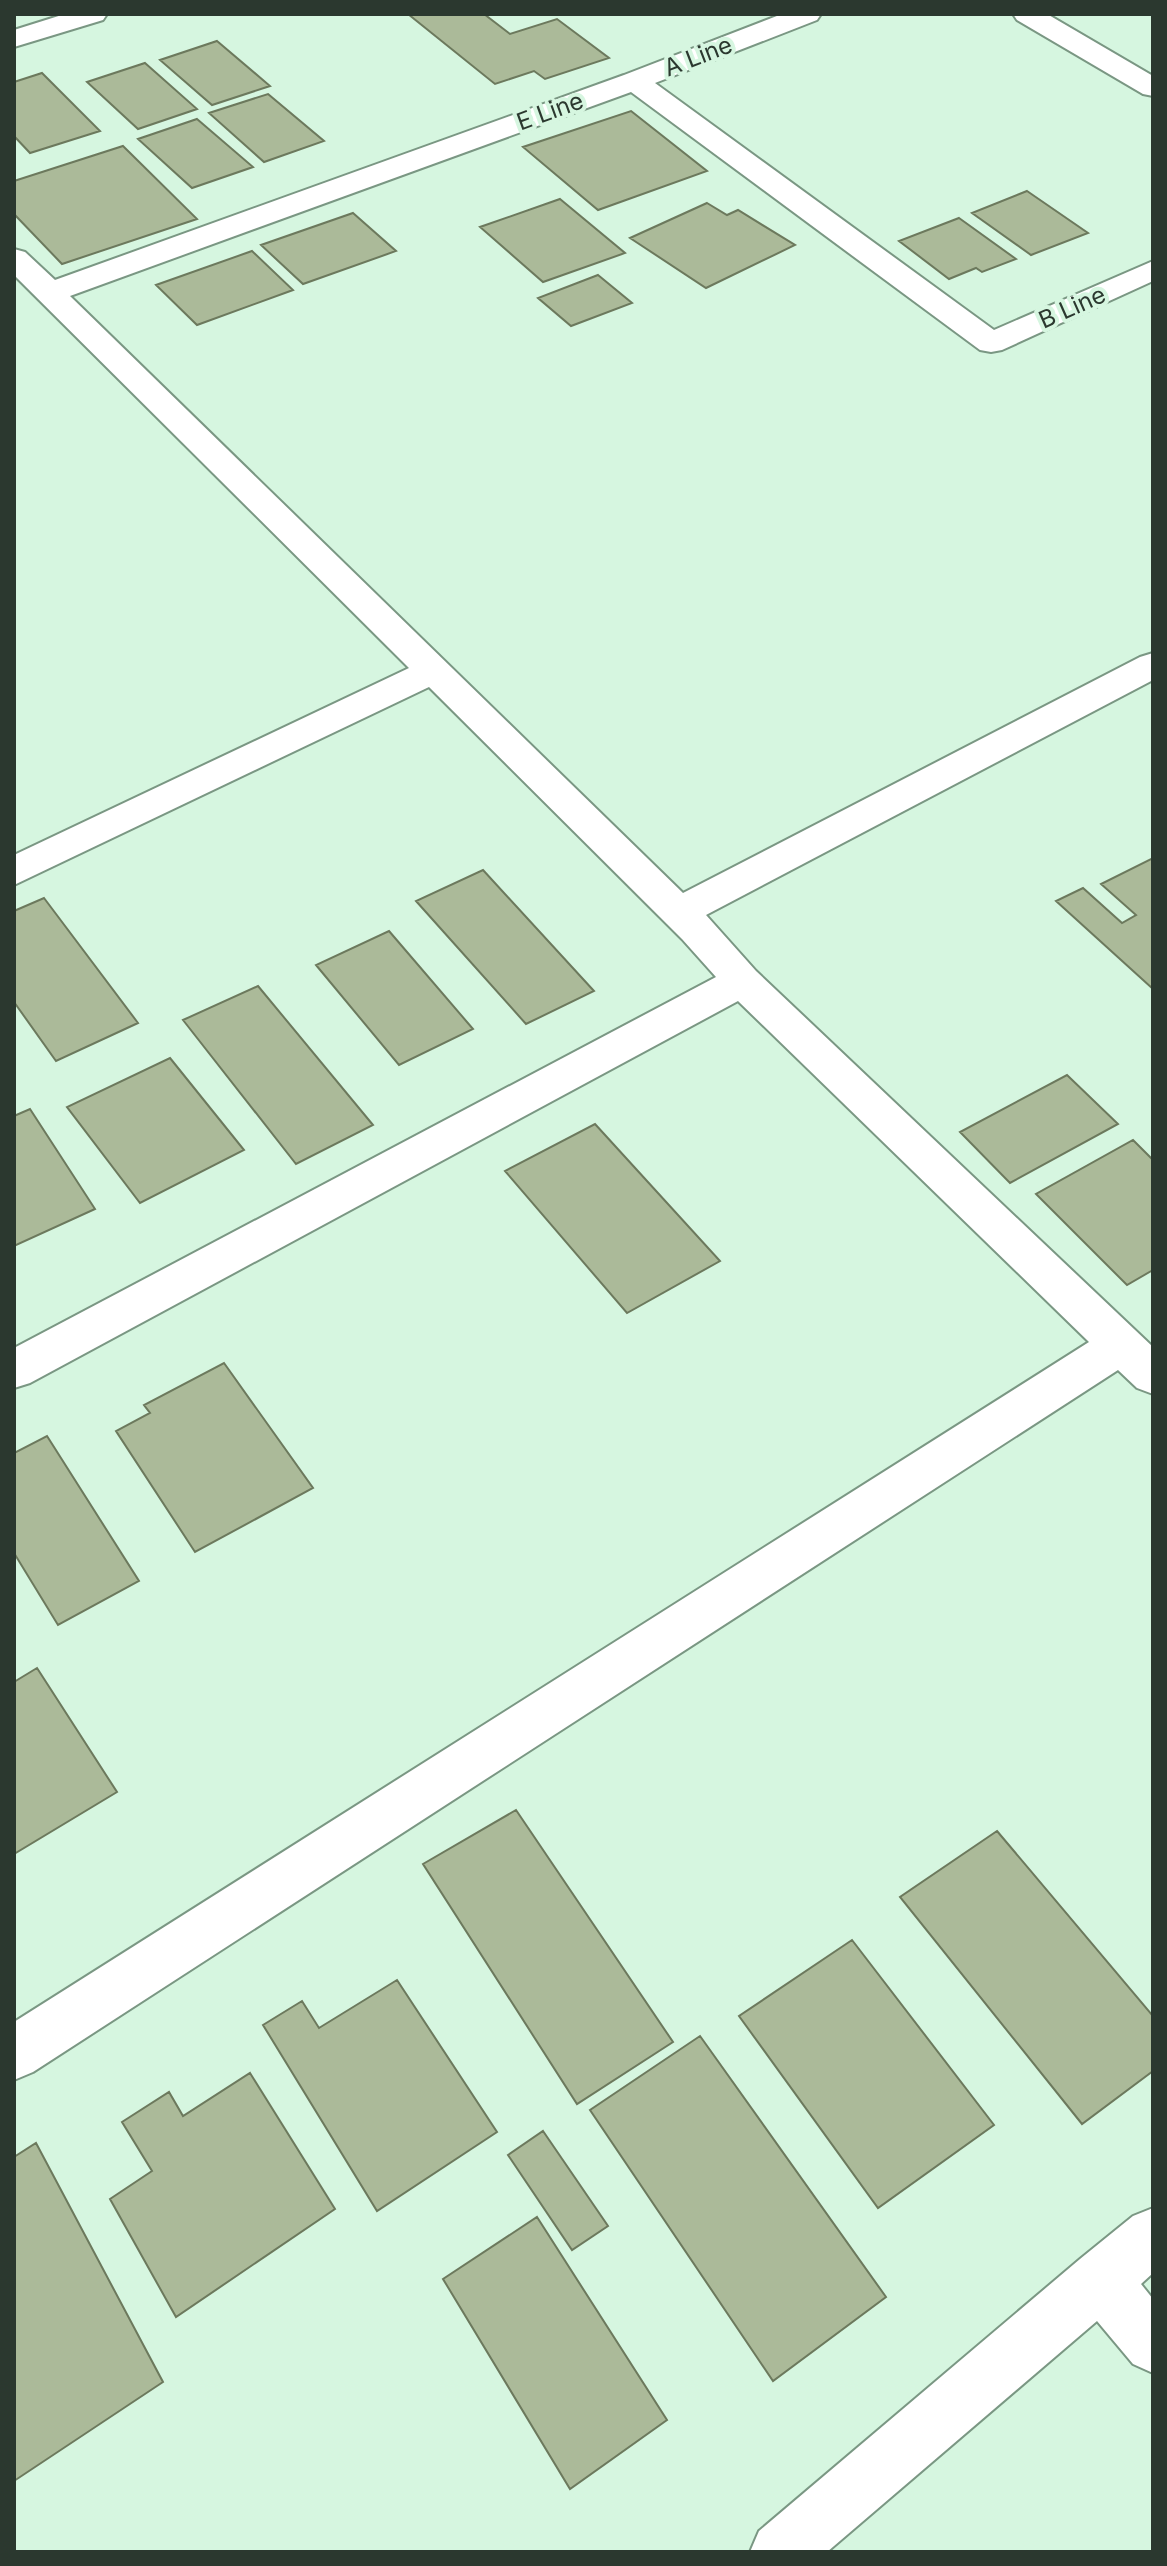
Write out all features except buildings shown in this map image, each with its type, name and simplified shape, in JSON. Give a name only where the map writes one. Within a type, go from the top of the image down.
[{"type":"street","points":[[14,39],[93,14]]},
{"type":"street","name":"A Line","points":[[634,81],[807,14]]},
{"type":"street","points":[[1027,14],[1153,88]]},
{"type":"street","name":"E Line","points":[[49,293],[634,81]]},
{"type":"street","name":"B Line","points":[[634,81],[991,343],[1153,270]]},
{"type":"street","points":[[14,258],[679,912],[742,981],[1137,1360],[14,2053]]},
{"type":"street","points":[[679,912],[1153,665]]},
{"type":"street","points":[[14,871],[432,671]]},
{"type":"street","points":[[14,1370],[742,981]]},
{"type":"street","points":[[780,2552],[1153,2236]]},
{"type":"street","points":[[1100,2279],[1153,2344]]}]
